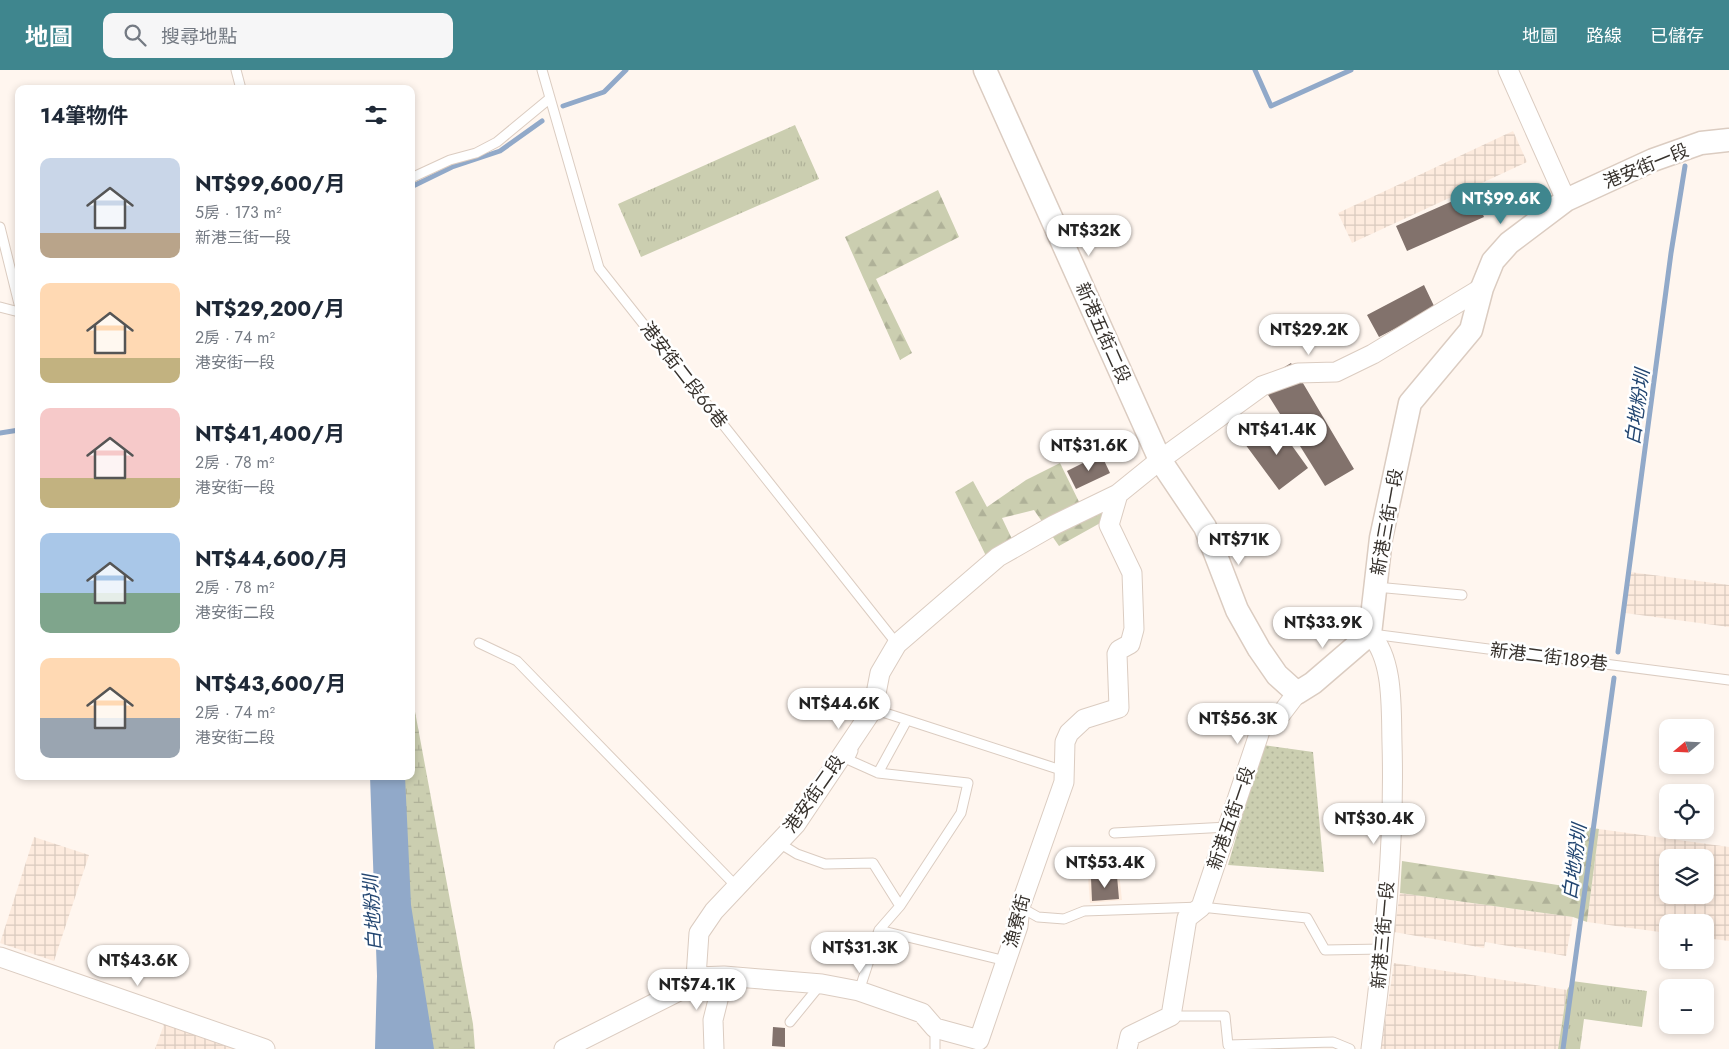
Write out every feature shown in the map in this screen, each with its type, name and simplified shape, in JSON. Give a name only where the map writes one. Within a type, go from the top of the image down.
[{"type":"street","name":"新港五街二段","points":[[985,70],[1160,460]]},
{"type":"street","points":[[1508,70],[1566,200]]},
{"type":"street","name":"港安街一段","points":[[1566,200],[1653,160],[1701,143],[1729,140]]},
{"type":"street","name":"新港三街一段","points":[[1371,1049],[1383,950],[1394,808],[1390,686],[1379,643],[1370,634],[1381,538],[1410,403],[1471,330],[1482,288],[1493,261],[1509,243],[1566,200]]},
{"type":"street","points":[[1370,634],[1313,682],[1297,693],[1278,675],[1259,649],[1237,610],[1205,527],[1160,460],[1262,386],[1298,373],[1336,372],[1373,354],[1482,288]]},
{"type":"street","name":"港安街二段","points":[[696,977],[700,933],[714,911],[796,824],[873,709],[880,673],[897,644],[998,557],[1054,525],[1106,502],[1160,460]]},
{"type":"street","name":"漁寮街","points":[[696,977],[724,976],[822,984],[859,991],[922,1013],[935,1028],[983,1045],[1006,961],[1018,926],[1020,907],[1064,782],[1065,742],[1075,725],[1084,719],[1119,708],[1117,654],[1119,650],[1130,644],[1134,635],[1132,574],[1109,525],[1118,494]]},
{"type":"street","name":"新港五街一段","points":[[1171,1016],[1187,918],[1201,907],[1261,728],[1281,714],[1297,693]]},
{"type":"street","points":[[0,957],[265,1049]]},
{"type":"street","points":[[714,1049],[713,1020],[724,976]]},
{"type":"street","points":[[564,1049],[687,987],[696,977]]},
{"type":"street","points":[[1126,1049],[1130,1036],[1171,1016]]},
{"type":"lane","points":[[236,70],[240,85]]},
{"type":"lane","name":"港安街二段66巷","points":[[542,70],[599,268],[897,644]]},
{"type":"lane","points":[[415,176],[450,160],[476,153],[496,142],[549,99]]},
{"type":"lane","points":[[0,228],[15,288]]},
{"type":"lane","points":[[0,307],[15,311]]},
{"type":"lane","points":[[1375,587],[1462,595]]},
{"type":"lane","name":"新港二街189巷","points":[[1370,634],[1729,680]]},
{"type":"lane","points":[[479,644],[518,661],[737,887]]},
{"type":"lane","points":[[873,709],[1064,771]]},
{"type":"lane","points":[[878,773],[907,720]]},
{"type":"lane","points":[[859,991],[879,930],[900,906],[961,814],[968,783],[878,773],[850,760],[862,725]]},
{"type":"lane","points":[[1114,833],[1228,827]]},
{"type":"lane","points":[[778,843],[797,854],[825,864],[873,863],[900,906]]},
{"type":"lane","points":[[1020,907],[1038,917],[1064,918],[1084,911],[1201,907],[1306,918],[1325,950],[1383,950]]},
{"type":"lane","points":[[879,930],[1006,961]]},
{"type":"lane","points":[[790,1022],[822,984]]},
{"type":"lane","points":[[1171,1016],[1225,1016],[1228,1044],[1333,1042],[1350,1049]]},
{"type":"lane","points":[[935,1028],[935,1049]]},
{"type":"shaded area","points":[[1513,131],[1527,162],[1352,243],[1338,213]]},
{"type":"shaded area","points":[[1630,572],[1729,585],[1729,627],[1625,613]]},
{"type":"shaded area","points":[[1599,829],[1659,837],[1659,839],[1729,847],[1729,941],[1714,939],[1714,914],[1659,914],[1659,932],[1587,922]]},
{"type":"shaded area","points":[[34,837],[89,855],[54,961],[0,943]]},
{"type":"shaded area","points":[[1119,873],[1122,900],[1090,903],[1088,876]]},
{"type":"shaded area","points":[[1400,893],[1573,917],[1566,956],[1485,942],[1484,948],[1394,932]]},
{"type":"shaded area","points":[[1394,963],[1567,990],[1558,1049],[1381,1049]]},
{"type":"shaded area","points":[[166,1019],[237,1049],[155,1049]]},
{"type":"green space","points":[[795,125],[819,179],[641,257],[618,204]]},
{"type":"green space","points":[[938,190],[959,237],[876,279],[912,353],[900,360],[845,237]]},
{"type":"green space","points":[[1060,463],[1084,512],[1117,496],[1120,512],[1059,546],[1034,510],[1002,518],[1012,539],[987,558],[955,492],[973,481],[987,507],[1026,480]]},
{"type":"green space","points":[[415,712],[473,1024],[475,1049],[402,1049],[395,780],[415,780]]},
{"type":"green space","points":[[1263,745],[1313,752],[1324,872],[1228,865]]},
{"type":"green space","points":[[1585,827],[1599,829],[1587,922],[1573,917],[1400,893],[1402,861],[1577,888]]},
{"type":"green space","points":[[1572,981],[1647,991],[1642,1027],[1584,1019],[1580,1049],[1558,1049],[1567,990]]},
{"type":"water","points":[[370,780],[405,780],[411,905],[434,1049],[375,1049],[377,976]]},
{"type":"building","points":[[1473,192],[1484,217],[1407,251],[1396,226]]},
{"type":"building","points":[[1424,285],[1435,308],[1379,337],[1367,315]]},
{"type":"building","points":[[1291,363],[1354,469],[1325,486],[1260,382]]},
{"type":"building","points":[[1275,422],[1308,468],[1279,490],[1245,444]]},
{"type":"building","points":[[1101,454],[1110,473],[1076,489],[1067,471]]},
{"type":"building","points":[[1117,876],[1119,899],[1092,901],[1091,878]]},
{"type":"building","points":[[773,1027],[785,1028],[785,1047],[772,1046]]},
{"type":"waterway","points":[[563,106],[604,92],[626,70]]},
{"type":"waterway","points":[[1255,70],[1271,106],[1351,70]]},
{"type":"waterway","points":[[415,185],[452,167],[500,151],[542,121]]},
{"type":"waterway","name":"白地粉圳","points":[[1618,652],[1671,253],[1685,166]]},
{"type":"waterway","name":"白地粉圳","points":[[0,433],[15,431]]},
{"type":"waterway","name":"白地粉圳","points":[[1563,1049],[1614,678]]}]
